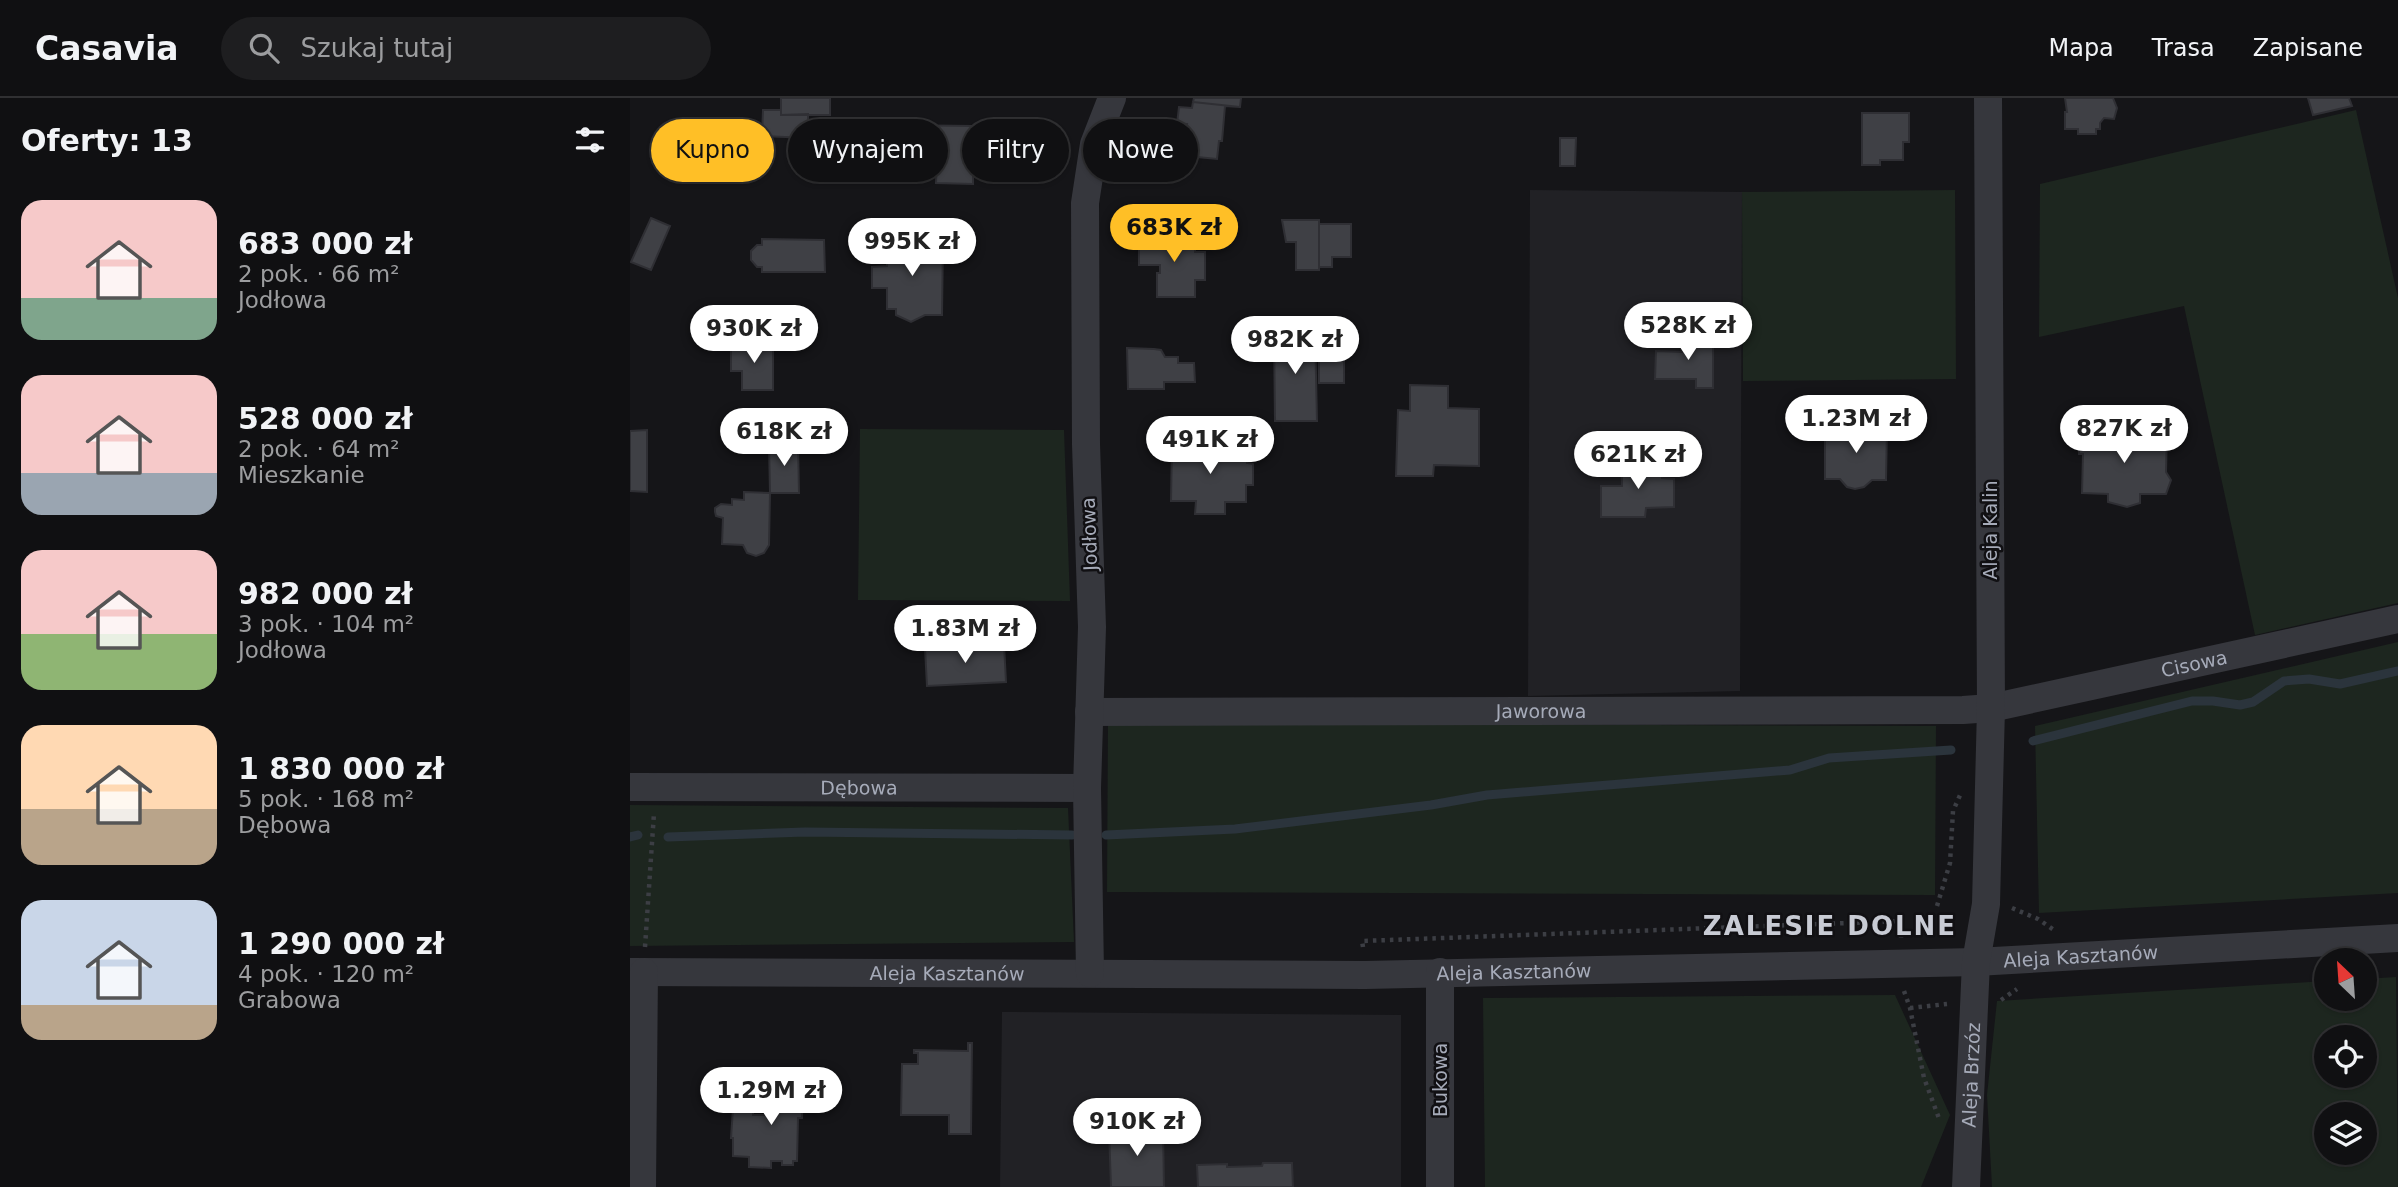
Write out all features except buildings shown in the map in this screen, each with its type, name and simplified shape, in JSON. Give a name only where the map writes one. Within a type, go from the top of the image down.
[{"type":"street","name":"Jodłowa","points":[[1090,974],[1087,788],[1092,627],[1086,444],[1086,203],[1094,144],[1112,98]]},
{"type":"street","name":"Aleja Kalin","points":[[1976,962],[1986,904],[1991,708],[1988,98]]},
{"type":"street","name":"Cisowa","points":[[1991,708],[2398,619]]},
{"type":"street","name":"Jaworowa","points":[[1089,712],[1991,708]]},
{"type":"street","name":"Dębowa","points":[[643,787],[1087,788]]},
{"type":"street","name":"Aleja Kasztanów","points":[[637,972],[1365,975],[1976,962],[2398,938]]},
{"type":"street","name":"Aleja Brzóz","points":[[1966,1187],[1976,962]]},
{"type":"street","points":[[637,972],[642,1187]]},
{"type":"street","name":"Bukowa","points":[[1440,972],[1440,1187]]},
{"type":"path","points":[[637,972],[643,787]]},
{"type":"path","points":[[1362,941],[1901,921]]},
{"type":"path","points":[[1903,989],[1910,1008],[1924,1078],[1941,1125]]},
{"type":"shaded area","points":[[2356,110],[2398,298],[2398,603],[2255,635],[2184,306],[2039,337],[2040,184]]},
{"type":"shaded area","points":[[1530,190],[1742,192],[1740,691],[1528,696]]},
{"type":"shaded area","points":[[1955,190],[1956,379],[1743,381],[1742,192]]},
{"type":"shaded area","points":[[860,429],[1064,430],[1070,601],[858,600]]},
{"type":"shaded area","points":[[2398,642],[2398,893],[2039,913],[2035,726]]},
{"type":"shaded area","points":[[1108,723],[1936,726],[1935,895],[1107,892]]},
{"type":"shaded area","points":[[630,805],[1068,808],[1074,942],[630,946]]},
{"type":"shaded area","points":[[2396,977],[2398,1187],[1992,1187],[1987,1095],[1997,1001],[2314,982],[2314,1012],[2376,1012],[2377,978]]},
{"type":"shaded area","points":[[1895,995],[1950,1115],[1921,1187],[1485,1187],[1483,998]]},
{"type":"shaded area","points":[[1002,1012],[1401,1015],[1401,1187],[1000,1187]]},
{"type":"waterway","points":[[2033,741],[2192,701],[2240,705],[2253,702],[2284,681],[2309,679],[2340,684],[2398,671]]},
{"type":"waterway","points":[[1106,835],[1235,829],[1431,805],[1487,795],[1790,770],[1829,758],[1951,750]]},
{"type":"waterway","points":[[668,837],[805,832],[1072,835]]},
{"type":"waterway","points":[[630,837],[638,835]]},
{"type":"district","name":"ZALESIE DOLNE","points":[[1830,926]]}]
